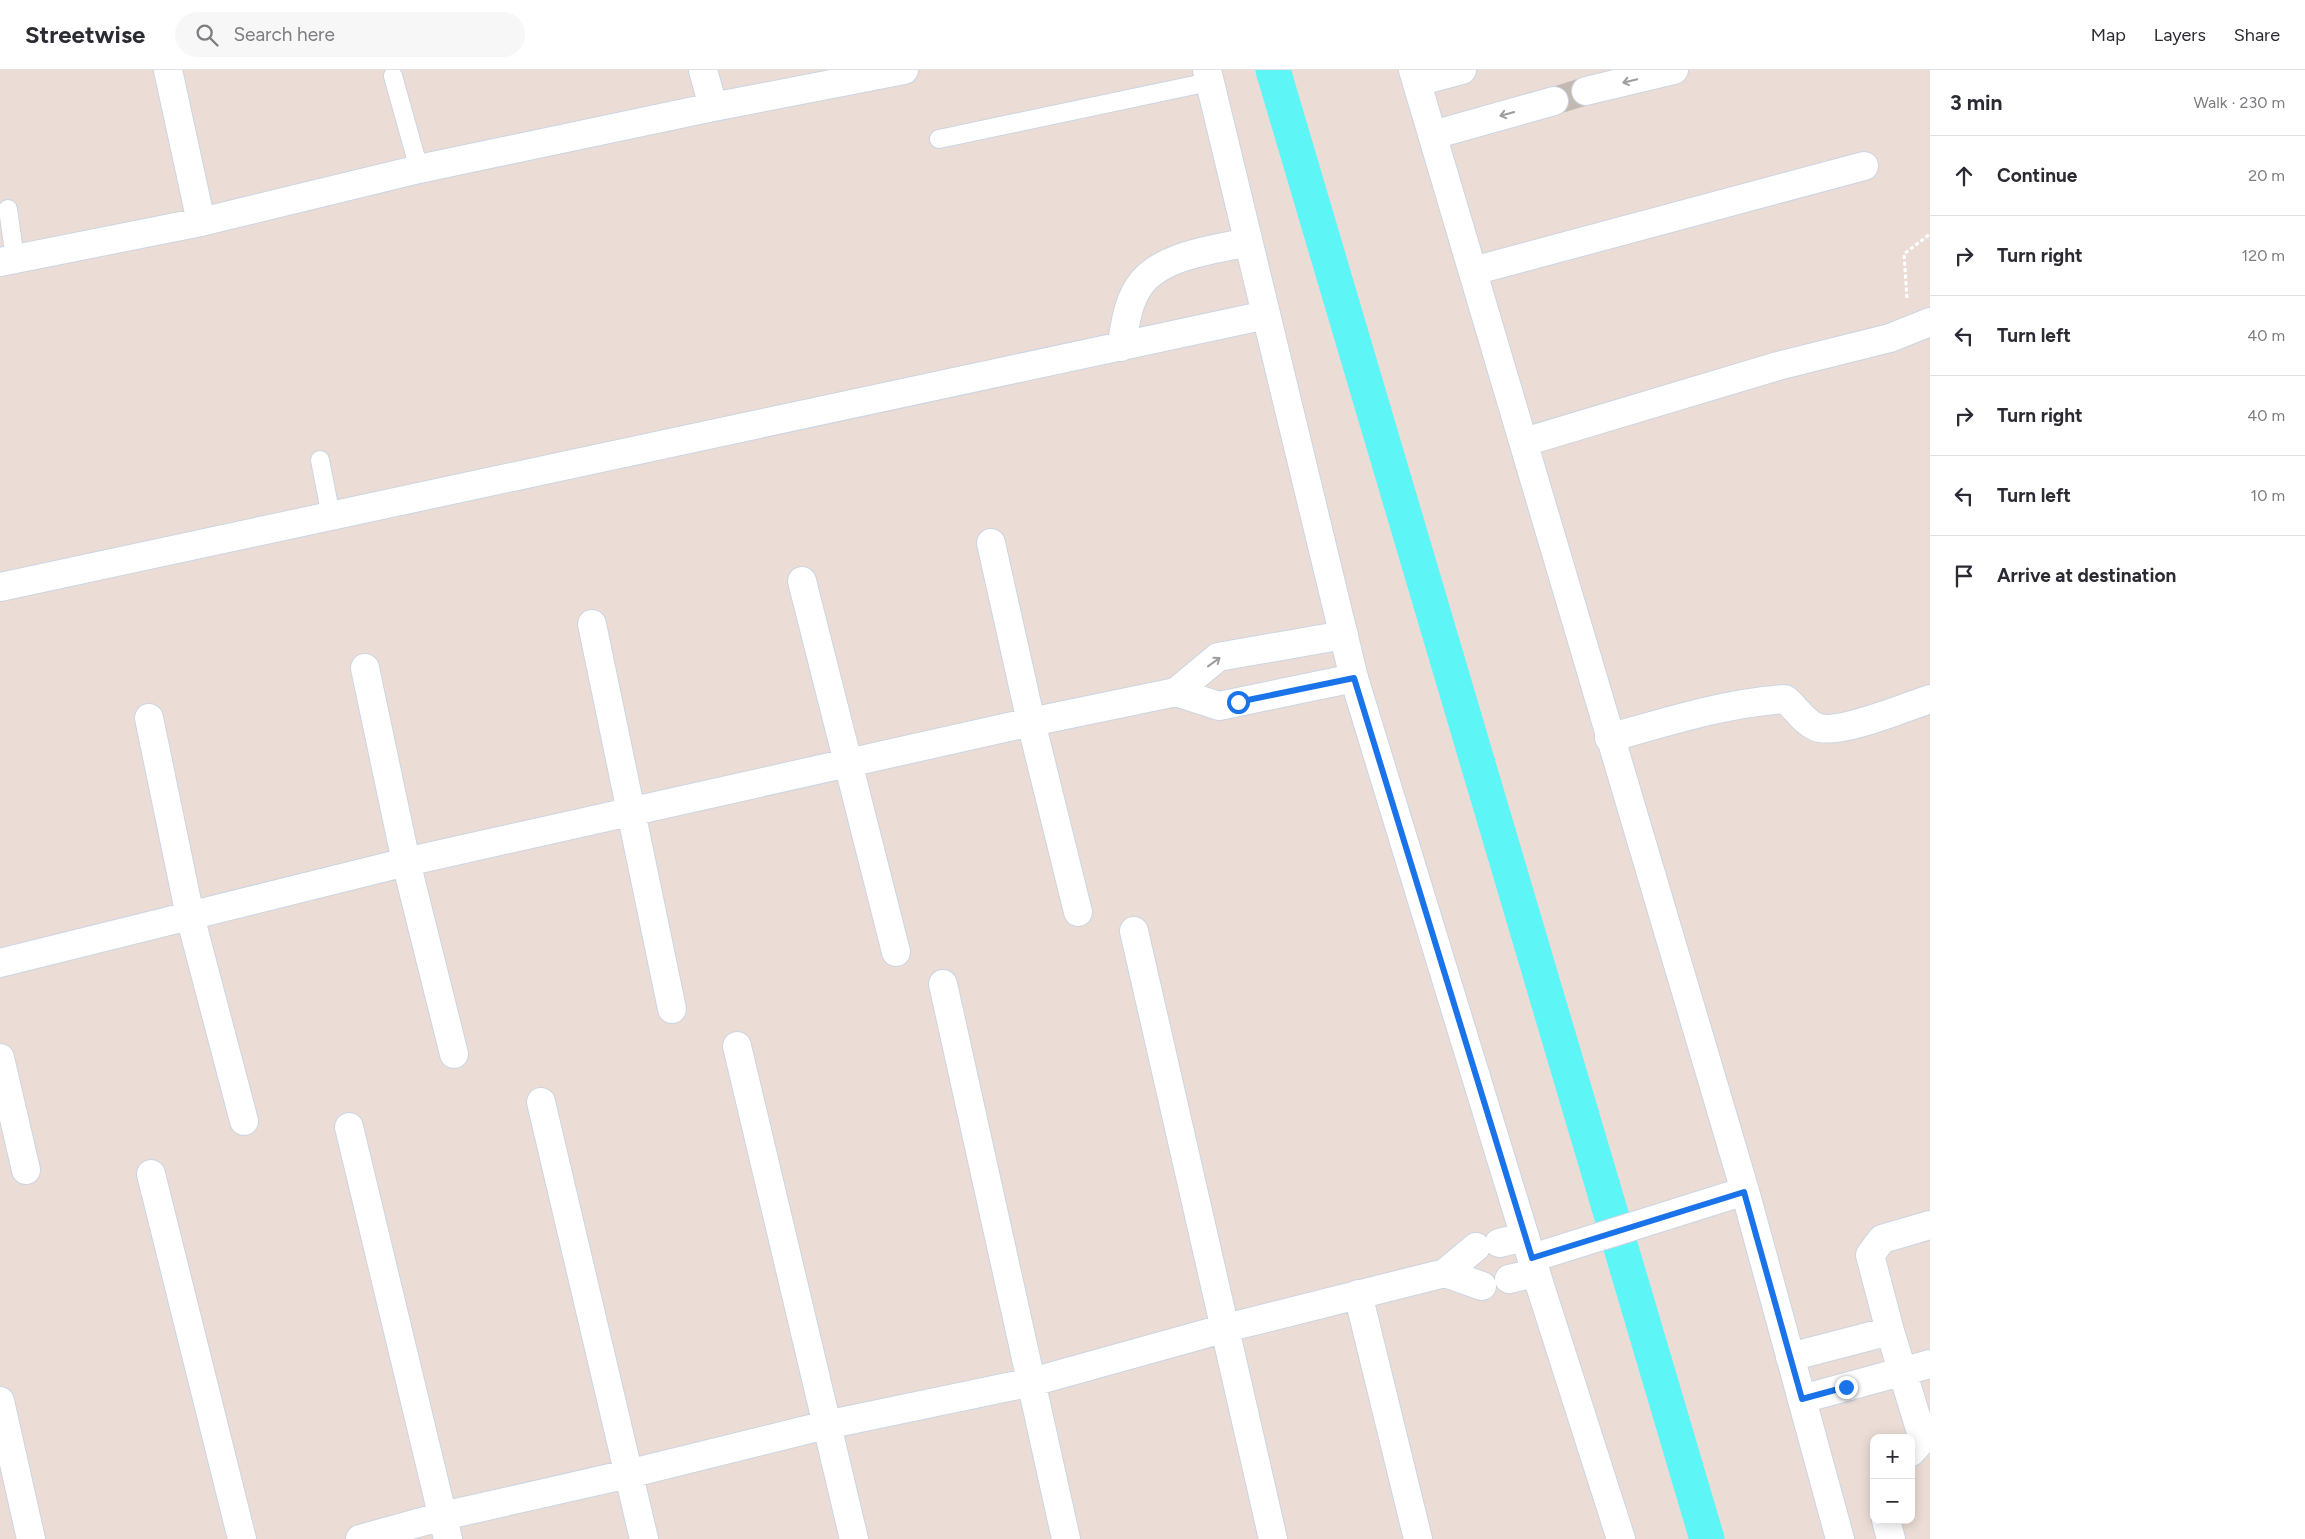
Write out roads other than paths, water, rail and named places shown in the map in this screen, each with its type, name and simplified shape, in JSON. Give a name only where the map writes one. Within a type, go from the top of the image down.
[{"type":"street","points":[[168,70],[201,222]]},
{"type":"street","points":[[703,70],[713,107]]},
{"type":"street","points":[[8,260],[201,222],[419,169],[713,107],[904,70]]},
{"type":"street","points":[[1462,70],[1415,76],[1744,1192],[1840,1539]]},
{"type":"street","points":[[1586,91],[1674,70]]},
{"type":"street","points":[[1208,76],[1354,678],[1537,1255],[1621,1539]]},
{"type":"street","points":[[1433,135],[1554,101]]},
{"type":"street","points":[[1473,270],[1864,166]]},
{"type":"street","points":[[1121,347],[1130,306],[1137,288],[1151,272],[1177,259],[1248,242]]},
{"type":"street","points":[[0,587],[1266,315]]},
{"type":"street","points":[[1524,442],[1778,366],[1890,338],[1920,326]]},
{"type":"street","points":[[991,543],[1031,722],[1078,912]]},
{"type":"street","points":[[802,581],[896,952]]},
{"type":"street","points":[[592,624],[672,1009]]},
{"type":"street","points":[[0,963],[406,862],[1031,722],[1176,692],[1218,657],[1344,634]]},
{"type":"street","points":[[365,668],[406,862],[454,1054]]},
{"type":"street","points":[[1176,692],[1219,706],[1354,678]]},
{"type":"street","points":[[1609,738],[1682,718],[1767,700],[1785,699],[1815,727],[1828,730],[1852,725],[1930,699]]},
{"type":"street","points":[[149,718],[190,916],[244,1121]]},
{"type":"street","points":[[1134,932],[1273,1539]]},
{"type":"street","points":[[942,984],[1066,1539]]},
{"type":"street","points":[[736,1046],[854,1539]]},
{"type":"street","points":[[0,1058],[26,1170]]},
{"type":"street","points":[[541,1102],[644,1539]]},
{"type":"street","points":[[349,1127],[446,1527]]},
{"type":"street","points":[[151,1174],[242,1539]]},
{"type":"street","points":[[1509,1279],[1537,1255],[1689,1207],[1744,1192]]},
{"type":"street","points":[[1915,1448],[1923,1440],[1904,1371],[1890,1331],[1886,1308],[1870,1255],[1882,1239],[1930,1225]]},
{"type":"street","points":[[360,1539],[446,1527],[628,1474],[826,1425],[1032,1382],[1226,1328],[1445,1273],[1487,1245],[1537,1255]]},
{"type":"street","points":[[1445,1273],[1482,1286]]},
{"type":"street","points":[[1358,1294],[1418,1539]]},
{"type":"street","points":[[1790,1357],[1890,1331]]},
{"type":"street","points":[[1802,1399],[1930,1364]]},
{"type":"street","points":[[0,1401],[31,1539]]},
{"type":"street","points":[[1887,1524],[1891,1539]]},
{"type":"lane","points":[[393,76],[419,169]]},
{"type":"lane","points":[[939,139],[1208,76]]},
{"type":"lane","points":[[8,209],[8,260]]},
{"type":"lane","points":[[320,460],[331,516]]},
{"type":"waterway","points":[[1273,70],[1707,1539]]},
{"type":"tunnel","points":[[1554,101],[1586,91]]}]
